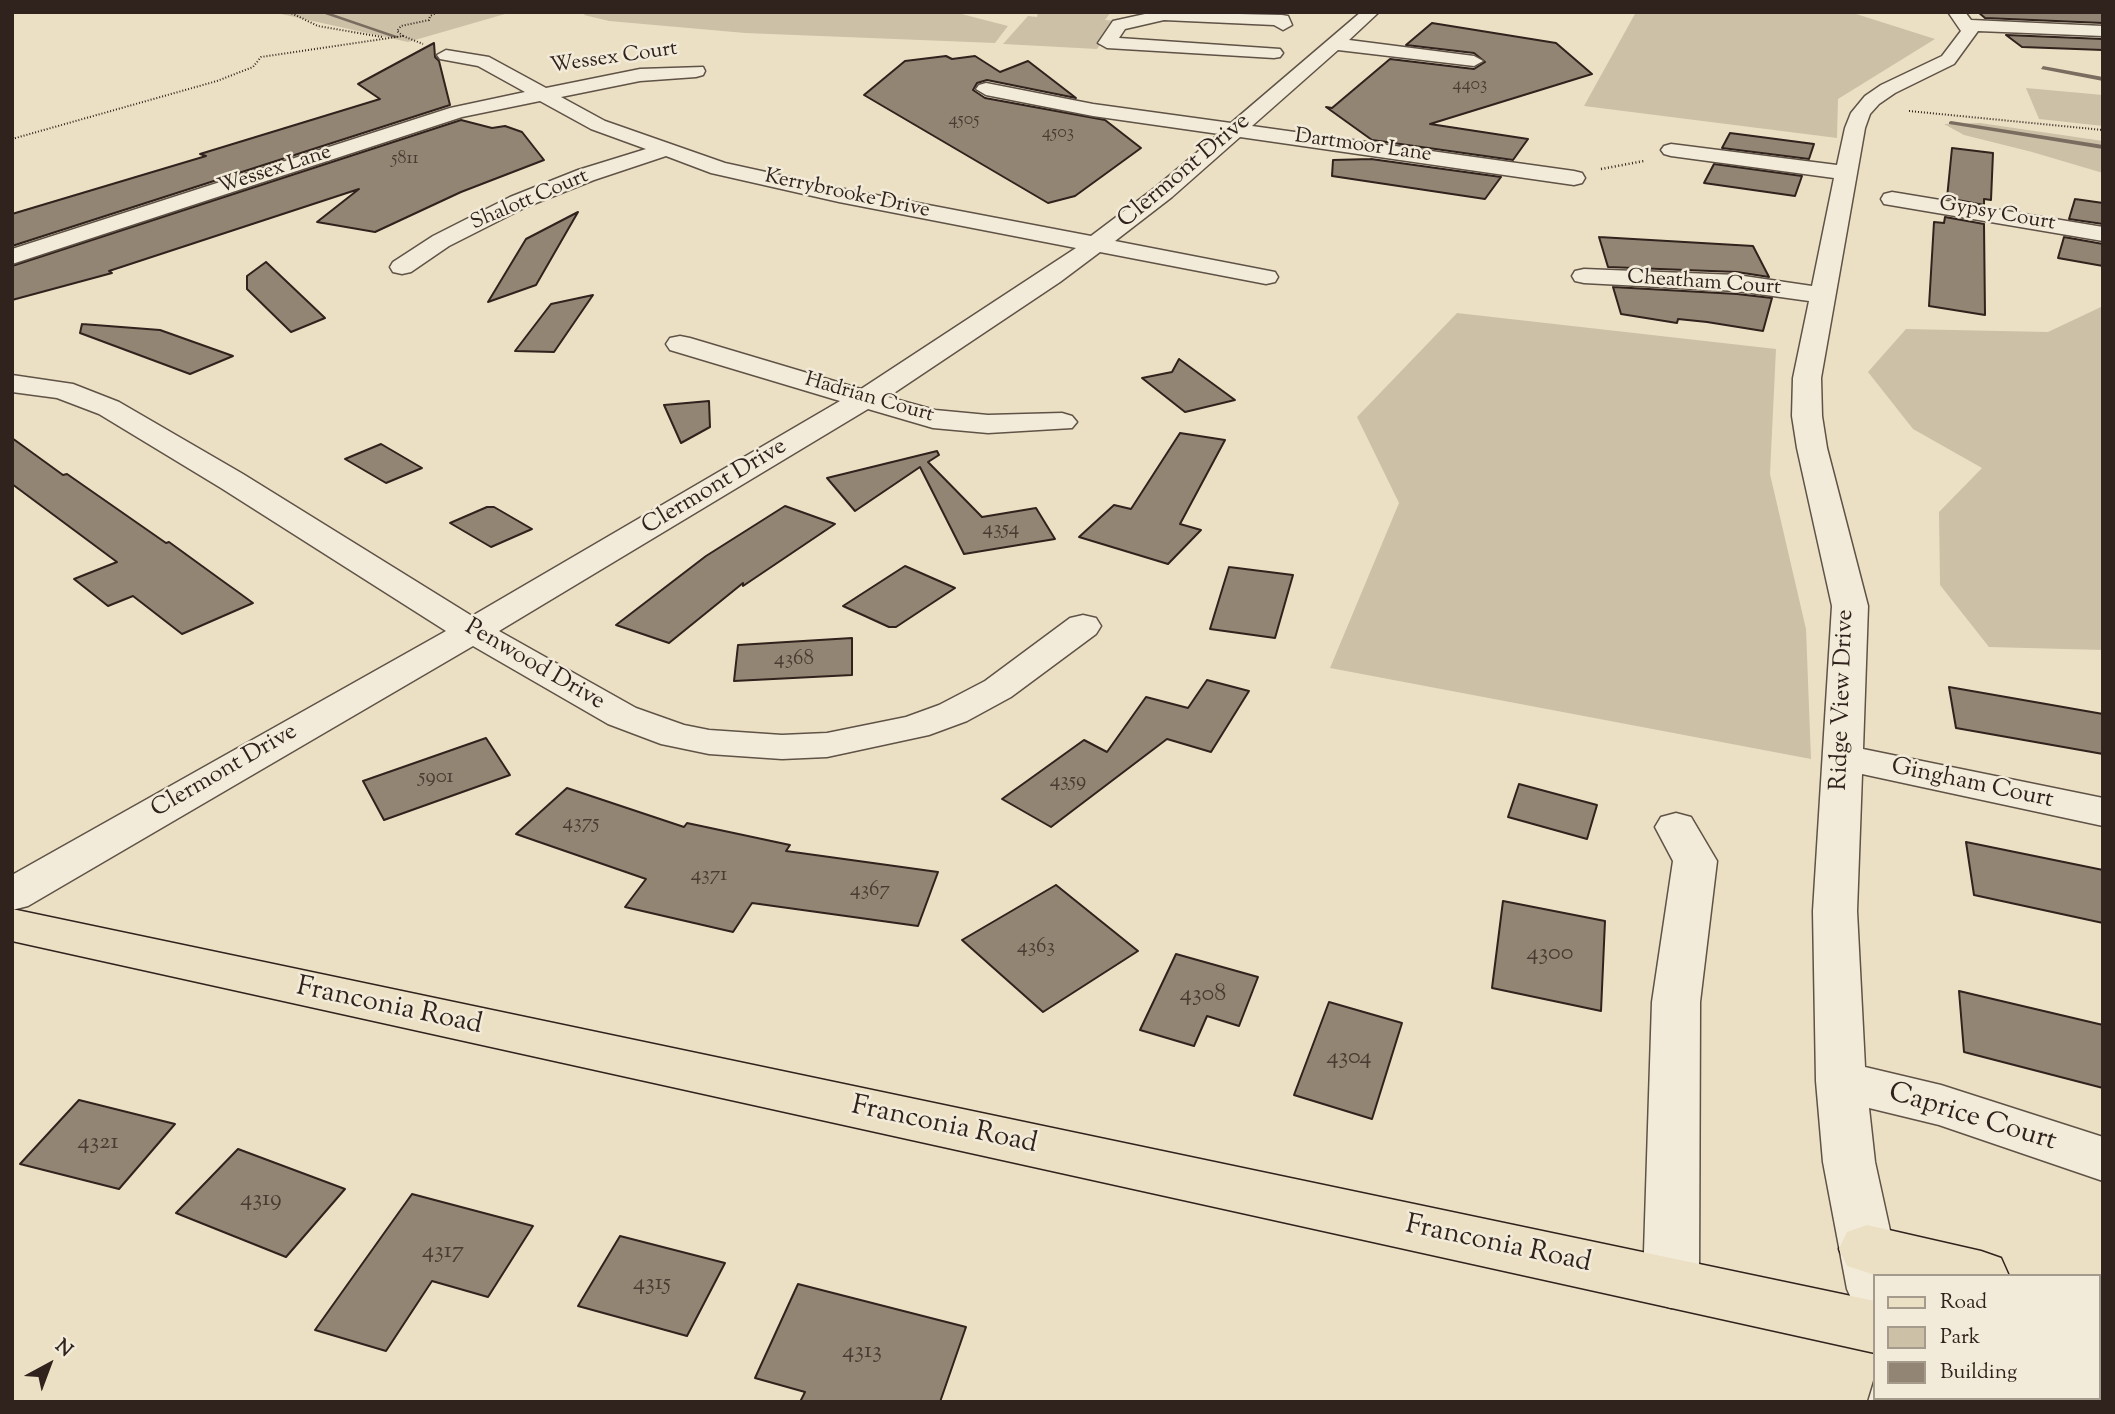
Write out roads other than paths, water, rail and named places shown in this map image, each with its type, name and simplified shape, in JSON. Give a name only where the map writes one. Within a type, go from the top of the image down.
[{"type":"main road","name":"Franconia Road","points":[[12,925],[1874,1327]]},
{"type":"main road","points":[[1871,1269],[1950,1274]]},
{"type":"street","name":"Clermont Drive","points":[[12,895],[474,631],[864,399],[1040,285],[1096,244],[1236,130],[1326,52],[1360,15]]},
{"type":"street","points":[[1274,53],[1283,25],[1161,19],[1138,25],[1115,43],[1274,53],[1326,52],[1474,61]]},
{"type":"street","points":[[1961,19],[2103,32]]},
{"type":"street","name":"Ridge View Drive","points":[[1871,1269],[1849,1162],[1841,1081],[1835,912],[1850,606],[1812,448],[1807,416],[1807,378],[1861,113],[1872,100],[1888,89],[1948,60],[1970,31],[1961,19]]},
{"type":"street","name":"Kerrybrooke Drive","points":[[446,55],[482,61],[598,125],[719,168],[792,186],[1266,277]]},
{"type":"street","name":"Wessex Court","points":[[540,94],[640,75],[696,71]]},
{"type":"street","name":"Dartmoor Lane","points":[[986,89],[1085,108],[1574,178]]},
{"type":"street","name":"Wessex Lane","points":[[12,257],[429,119],[540,94]]},
{"type":"street","name":"Shalott Court","points":[[402,267],[441,241],[518,202],[665,150]]},
{"type":"street","points":[[1671,150],[1847,173]]},
{"type":"street","name":"Gypsy Court","points":[[1892,199],[2103,234]]},
{"type":"street","name":"Cheatham Court","points":[[1584,276],[1737,283],[1823,295]]},
{"type":"street","name":"Hadrian Court","points":[[680,344],[933,419],[963,423],[1062,422]]},
{"type":"street","name":"Penwood Drive","points":[[12,383],[62,390],[109,408],[232,481],[430,607],[622,716],[644,726],[709,742],[782,747],[827,745],[872,738],[915,727],[954,713],[998,689],[1083,625]]},
{"type":"street","name":"Gingham Court","points":[[1841,757],[2103,812]]},
{"type":"street","points":[[1671,1283],[1676,1002],[1695,862],[1676,827]]},
{"type":"street","name":"Caprice Court","points":[[1841,1081],[1941,1105],[2103,1159]]},
{"type":"waterway","points":[[321,12],[397,37]]},
{"type":"waterway","points":[[2043,68],[2103,79]]},
{"type":"waterway","points":[[1951,123],[2103,147]]}]
